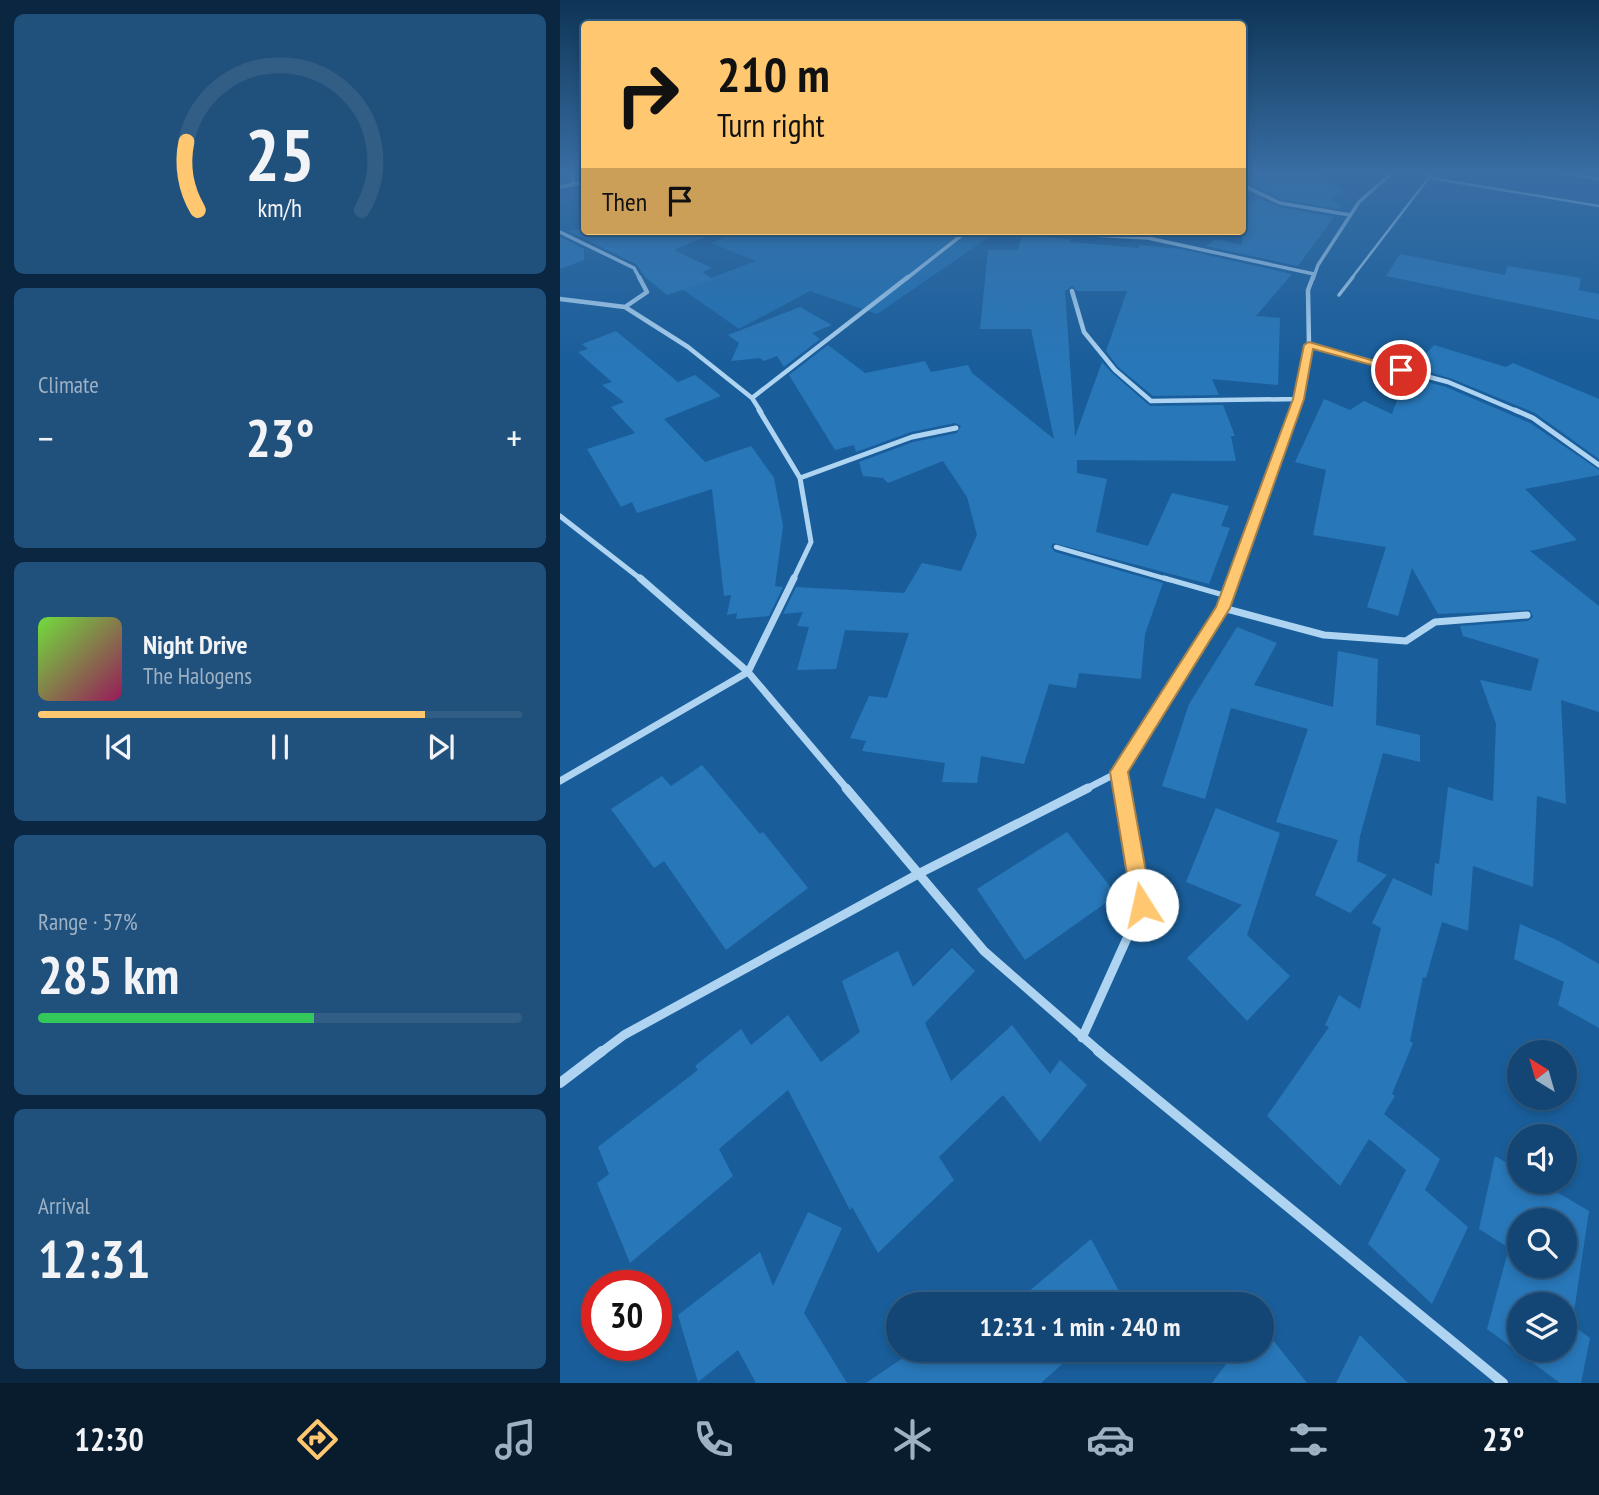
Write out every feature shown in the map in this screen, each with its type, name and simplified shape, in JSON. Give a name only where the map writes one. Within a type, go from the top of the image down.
[{"type":"street","points":[[567,236],[634,268],[647,292],[625,307]]},
{"type":"street","points":[[752,398],[961,236]]},
{"type":"street","points":[[1102,236],[1148,238],[1314,274]]},
{"type":"street","points":[[560,1083],[624,1035],[920,873],[1119,772],[1223,608],[1298,399],[1309,345],[1308,290],[1314,274],[1337,236]]},
{"type":"street","points":[[1072,291],[1084,332],[1115,370],[1151,401],[1298,399]]},
{"type":"street","points":[[560,299],[625,307],[688,347],[752,398],[800,478],[811,542],[748,672],[560,780]]},
{"type":"street","points":[[1309,345],[1448,382],[1533,418],[1599,465]]},
{"type":"street","points":[[800,478],[912,438],[956,428]]},
{"type":"street","points":[[560,516],[623,563],[748,672],[984,951],[1082,1038],[1503,1383]]},
{"type":"street","points":[[1223,608],[1324,635],[1406,641],[1435,622],[1527,615]]},
{"type":"street","points":[[1082,1038],[1142,905],[1119,772]]},
{"type":"lane","points":[[1339,295],[1385,236]]},
{"type":"lane","points":[[1056,547],[1227,596]]},
{"type":"shaded area","points":[[728,236],[991,236],[877,314],[810,291],[739,329],[682,289],[756,261],[711,243]]},
{"type":"building","points":[[577,236],[708,236],[674,250],[712,268],[702,272],[714,280],[667,295],[645,277],[636,264]]},
{"type":"building","points":[[1022,236],[1138,248],[1140,245],[1180,249],[1292,274],[1256,316],[1280,318],[1278,385],[1212,379],[1219,395],[1153,396],[1118,367],[1106,351],[1127,291],[1077,291],[1072,286],[1065,291],[1075,437],[1102,362],[1150,406],[1223,405],[1235,436],[1231,436],[1236,461],[1077,460],[1077,473],[1107,479],[1096,532],[1148,546],[1172,493],[1229,506],[1221,526],[1230,528],[1209,584],[1053,543],[1051,547],[1055,552],[1163,583],[1145,634],[1141,679],[1079,673],[1076,688],[1049,684],[1024,764],[981,756],[977,783],[942,782],[945,763],[862,751],[866,741],[850,738],[869,696],[887,698],[909,633],[845,630],[836,669],[797,670],[809,627],[797,626],[803,612],[783,614],[796,587],[904,593],[922,563],[961,571],[977,535],[967,497],[943,461],[888,483],[883,478],[863,476],[859,462],[913,442],[957,433],[961,426],[955,423],[911,432],[856,452],[854,445],[835,450],[789,375],[828,345],[865,373],[925,361],[931,372],[968,365],[972,373],[1054,439],[1031,329],[980,329],[988,250],[1018,250]]},
{"type":"building","points":[[1242,236],[1320,236],[1298,266],[1206,246],[1216,239],[1242,245]]},
{"type":"building","points":[[560,237],[584,249],[584,260],[560,269]]},
{"type":"building","points":[[1400,254],[1505,275],[1507,266],[1581,278],[1579,290],[1599,294],[1599,320],[1386,276]]},
{"type":"building","points":[[800,307],[832,325],[812,333],[820,339],[784,367],[777,356],[764,361],[760,358],[731,361],[739,343],[728,335]]},
{"type":"building","points":[[616,331],[678,382],[695,375],[721,396],[664,419],[705,462],[751,446],[774,478],[783,526],[775,586],[783,587],[769,616],[736,619],[737,613],[727,615],[731,595],[724,596],[712,489],[637,513],[632,502],[621,507],[587,449],[635,433],[611,407],[624,402],[602,385],[612,382],[578,352],[588,349],[582,344]]},
{"type":"building","points":[[1434,345],[1506,367],[1513,363],[1599,399],[1599,459],[1535,413],[1450,378],[1413,368]]},
{"type":"building","points":[[1406,376],[1446,387],[1530,423],[1599,470],[1599,475],[1525,489],[1577,540],[1530,551],[1599,606],[1599,712],[1561,700],[1566,804],[1537,796],[1533,887],[1473,866],[1468,931],[1442,922],[1426,978],[1423,977],[1410,1041],[1413,1043],[1392,1094],[1395,1096],[1384,1114],[1440,1159],[1425,1190],[1468,1227],[1432,1304],[1368,1244],[1406,1170],[1369,1139],[1340,1186],[1267,1116],[1329,1027],[1325,1025],[1339,995],[1360,1009],[1381,928],[1372,923],[1393,878],[1432,896],[1435,863],[1439,864],[1448,787],[1493,801],[1496,724],[1480,680],[1531,691],[1539,659],[1463,636],[1460,626],[1528,621],[1533,617],[1530,610],[1438,614],[1412,568],[1398,616],[1367,607],[1386,547],[1313,535],[1326,470],[1295,462],[1324,399],[1350,410],[1364,401],[1392,414]]},
{"type":"building","points":[[1237,627],[1277,643],[1254,685],[1333,707],[1338,651],[1378,659],[1376,725],[1420,735],[1420,762],[1383,753],[1360,836],[1357,861],[1387,875],[1350,913],[1315,895],[1338,840],[1276,822],[1308,729],[1231,708],[1205,799],[1162,786],[1189,704]]},
{"type":"building","points":[[702,765],[760,834],[763,832],[808,888],[726,950],[664,861],[654,868],[611,809],[662,776],[671,786]]},
{"type":"building","points":[[1216,808],[1280,833],[1247,935],[1290,976],[1247,1021],[1187,958],[1242,905],[1186,882]]},
{"type":"building","points":[[1067,832],[1117,895],[1025,960],[977,889]]},
{"type":"building","points":[[1520,924],[1559,941],[1599,964],[1599,1028],[1558,1005],[1564,982],[1514,959]]},
{"type":"building","points":[[952,948],[975,971],[925,1023],[951,1081],[1012,1025],[1050,1074],[1060,1060],[1087,1085],[1040,1142],[1003,1095],[939,1157],[954,1180],[878,1253],[852,1207],[850,1210],[788,1090],[719,1149],[733,1176],[630,1263],[597,1183],[609,1174],[598,1147],[698,1070],[695,1066],[741,1029],[751,1045],[788,1015],[821,1062],[860,1032],[842,981],[898,951],[913,987]]},
{"type":"building","points":[[1495,1156],[1507,1163],[1507,1194],[1560,1194],[1589,1211],[1577,1292],[1507,1292],[1507,1344],[1487,1329],[1507,1255],[1507,1278],[1577,1278],[1577,1208],[1507,1208],[1507,1247],[1479,1229]]},
{"type":"building","points":[[808,1212],[842,1228],[804,1313],[847,1383],[756,1383],[738,1350],[698,1382],[678,1315],[760,1252],[773,1286]]},
{"type":"building","points":[[1091,1239],[1120,1292],[1028,1292]]},
{"type":"building","points":[[1577,1329],[1590,1338],[1581,1383],[1560,1383],[1532,1362],[1577,1362]]},
{"type":"building","points":[[1360,1335],[1408,1383],[1336,1383]]},
{"type":"building","points":[[1274,1341],[1307,1383],[1212,1383],[1227,1362],[1274,1362]]},
{"type":"building","points":[[897,1362],[1064,1362],[1041,1383],[866,1383]]},
{"type":"route","points":[[1142,905],[1119,772],[1223,608],[1298,399],[1309,345],[1401,370]]}]
